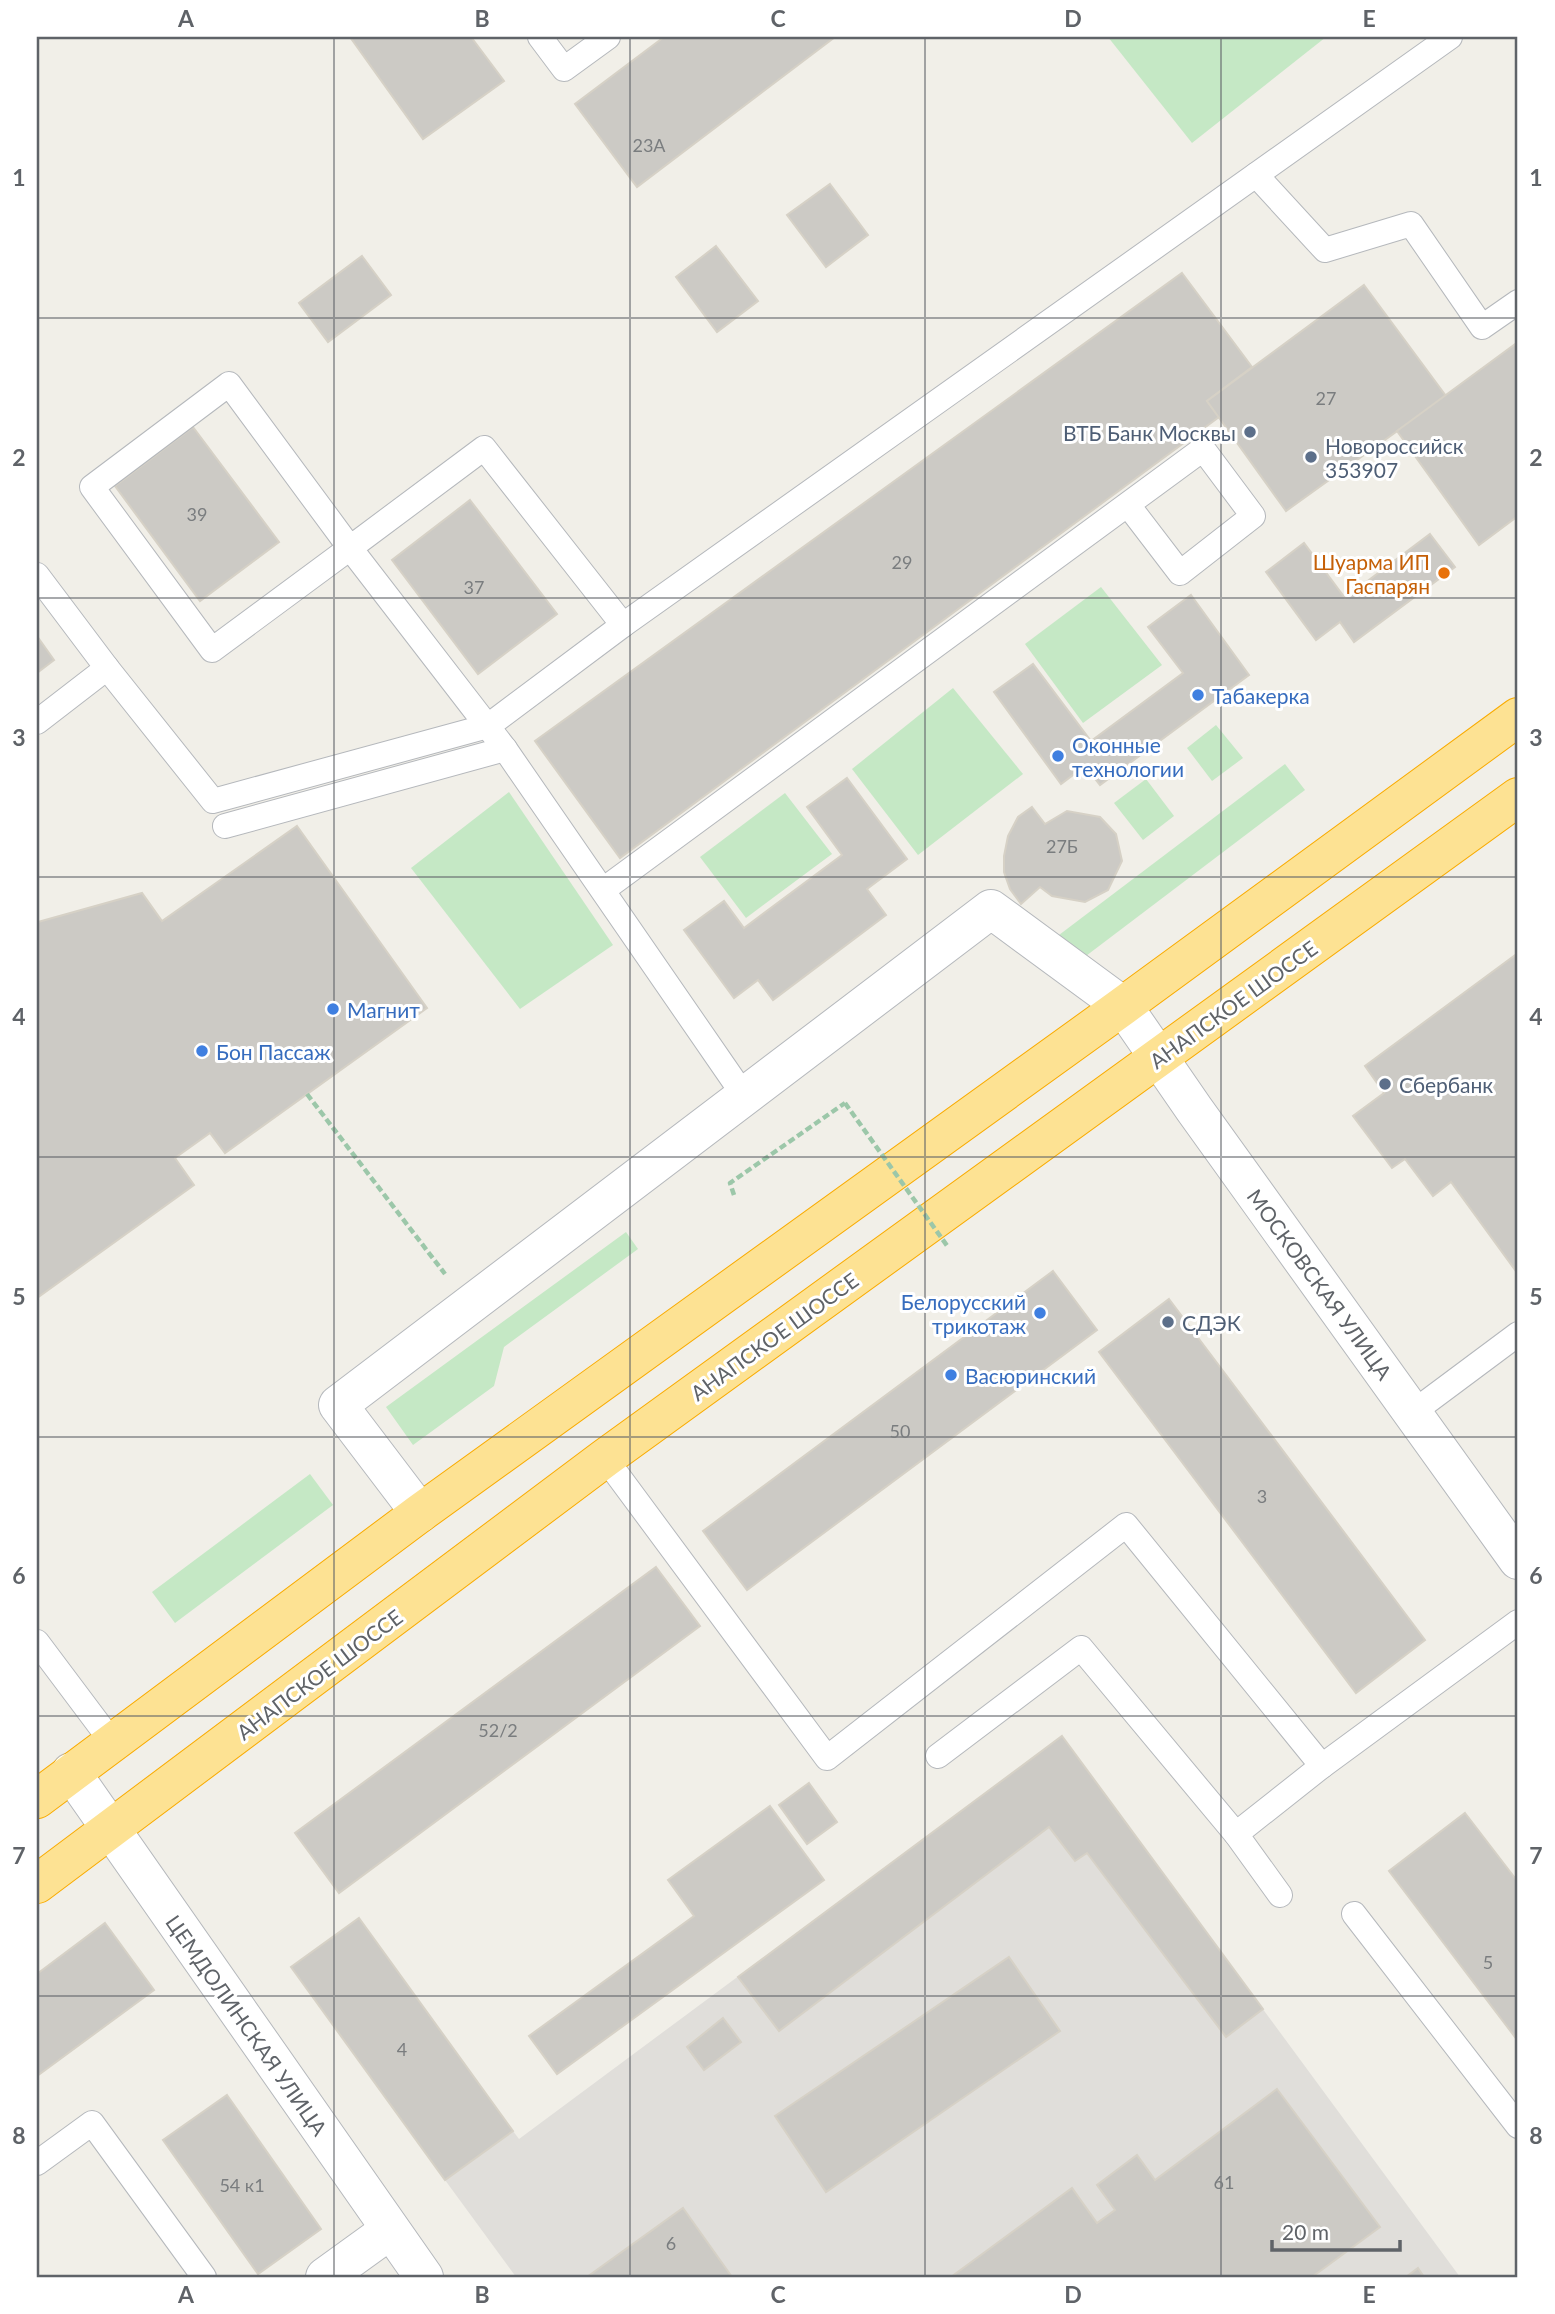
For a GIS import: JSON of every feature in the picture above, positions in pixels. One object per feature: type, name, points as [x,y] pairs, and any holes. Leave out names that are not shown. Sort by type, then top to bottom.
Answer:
[{"type":"highway","points":[[37,1799],[420,1513],[1123,1006],[1518,717]]},
{"type":"highway","name":"АНАПСКОЕ ШОССЕ","points":[[37,1884],[605,1458],[1518,797]]},
{"type":"street","name":"МОСКОВСКАЯ УЛИЦА","points":[[745,1097],[991,909],[1123,1006],[1518,1560]]},
{"type":"street","points":[[420,1513],[338,1405],[745,1097]]},
{"type":"street","name":"ЦЕМДОЛИНСКАЯ УЛИЦА","points":[[71,1772],[424,2277]]},
{"type":"street","points":[[325,2277],[390,2230]]},
{"type":"lane","points":[[540,37],[564,69],[608,37]]},
{"type":"lane","points":[[37,575],[213,801],[488,726],[623,625],[1450,37]]},
{"type":"lane","points":[[1256,175],[1325,250],[1410,224],[1482,327],[1518,302]]},
{"type":"lane","points":[[623,625],[485,448],[350,548],[212,650],[92,487],[229,384],[350,548],[505,749],[745,1097]]},
{"type":"lane","points":[[603,890],[1203,449],[1253,516],[1180,573],[1128,505]]},
{"type":"lane","points":[[37,722],[107,668]]},
{"type":"lane","points":[[225,826],[505,749]]},
{"type":"lane","points":[[1412,1413],[1518,1334]]},
{"type":"lane","points":[[605,1458],[827,1758],[1126,1525],[1322,1766]]},
{"type":"lane","points":[[1236,1835],[1322,1766],[1518,1622]]},
{"type":"lane","points":[[37,1642],[112,1742]]},
{"type":"lane","points":[[938,1756],[1081,1648],[1236,1835],[1280,1895]]},
{"type":"lane","points":[[1354,1914],[1518,2126]]},
{"type":"lane","points":[[37,2163],[92,2123],[204,2277]]},
{"type":"path","points":[[307,1094],[450,1280]]},
{"type":"path","points":[[734,1195],[730,1184],[845,1103],[948,1247]]},
{"type":"shaded area","points":[[1062,1736],[1460,2277],[516,2277],[445,2180],[513,2131],[519,2139]]},
{"type":"green space","points":[[1108,37],[1326,37],[1192,143]]},
{"type":"green space","points":[[1101,587],[1162,665],[1083,723],[1025,644]]},
{"type":"green space","points":[[953,688],[1023,774],[918,855],[852,769]]},
{"type":"green space","points":[[1216,725],[1243,758],[1212,781],[1187,748]]},
{"type":"green space","points":[[1285,764],[1305,790],[1078,962],[1059,935]]},
{"type":"green space","points":[[1146,779],[1174,816],[1143,840],[1114,803]]},
{"type":"green space","points":[[509,792],[613,945],[520,1009],[411,868]]},
{"type":"green space","points":[[785,793],[832,854],[746,918],[700,857]]},
{"type":"green space","points":[[626,1232],[638,1249],[504,1347],[494,1386],[413,1445],[386,1407]]},
{"type":"green space","points":[[310,1474],[333,1505],[175,1623],[152,1592]]},
{"type":"building","points":[[350,37],[471,37],[504,81],[423,139]]},
{"type":"building","points":[[664,37],[835,37],[637,187],[575,104]]},
{"type":"building","points":[[830,184],[868,235],[826,267],[787,215]]},
{"type":"building","points":[[716,246],[758,301],[717,332],[676,277]]},
{"type":"building","points":[[362,256],[391,295],[328,342],[299,303]]},
{"type":"building","points":[[1182,273],[1252,367],[1207,401],[1219,417],[620,858],[535,741]]},
{"type":"building","points":[[1364,285],[1446,396],[1286,511],[1207,401]]},
{"type":"building","points":[[1518,342],[1518,516],[1479,545],[1397,431]]},
{"type":"building","points":[[193,427],[279,542],[200,601],[115,486]]},
{"type":"building","points":[[470,500],[557,614],[478,674],[392,560]]},
{"type":"building","points":[[1430,534],[1455,567],[1354,642],[1340,622],[1316,640],[1266,572],[1304,543],[1345,598]]},
{"type":"building","points":[[1191,595],[1249,675],[1100,785],[1085,766],[1061,784],[994,692],[1033,664],[1091,741],[1183,673],[1148,627]]},
{"type":"building","points":[[37,636],[54,660],[37,673]]},
{"type":"building","points":[[847,778],[907,859],[867,889],[886,915],[773,1000],[758,980],[734,998],[684,930],[724,901],[744,928],[842,855],[807,807]]},
{"type":"building","points":[[1032,807],[1045,824],[1067,811],[1100,817],[1116,834],[1122,861],[1108,890],[1085,902],[1052,896],[1040,887],[1021,904],[1010,889],[1004,872],[1004,856],[1008,836],[1018,817]]},
{"type":"building","name":"Бон Пассаж","points":[[297,826],[427,1008],[225,1153],[210,1133],[175,1158],[194,1185],[37,1298],[37,920],[38,922],[142,893],[162,921]]},
{"type":"building","points":[[1518,953],[1518,1274],[1451,1182],[1433,1196],[1405,1159],[1392,1168],[1353,1116],[1384,1093],[1365,1066]]},
{"type":"building","points":[[1053,1271],[1097,1330],[747,1590],[703,1531]]},
{"type":"building","points":[[1169,1299],[1425,1640],[1356,1693],[1099,1352]]},
{"type":"building","points":[[656,1567],[700,1626],[339,1893],[295,1833]]},
{"type":"building","points":[[1062,1736],[1263,2009],[1226,2037],[1087,1853],[1075,1861],[1049,1827],[779,2031],[738,1977]]},
{"type":"building","points":[[809,1783],[837,1822],[807,1844],[779,1805]]},
{"type":"building","points":[[770,1806],[824,1880],[557,2074],[529,2036],[694,1916],[668,1880]]},
{"type":"building","points":[[1465,1813],[1518,1882],[1518,2041],[1389,1871]]},
{"type":"building","points":[[359,1918],[513,2131],[445,2180],[291,1967]]},
{"type":"building","points":[[105,1923],[154,1990],[37,2076],[37,1974]]},
{"type":"building","points":[[1009,1957],[1060,2031],[826,2192],[775,2116]]},
{"type":"building","points":[[723,2018],[741,2042],[704,2070],[687,2047]]},
{"type":"building","points":[[1277,2089],[1380,2227],[1312,2277],[951,2277],[1072,2188],[1097,2223],[1115,2210],[1097,2185],[1137,2155],[1155,2180]]},
{"type":"building","points":[[227,2095],[321,2229],[258,2274],[163,2140]]},
{"type":"building","points":[[683,2208],[732,2277],[587,2277]]},
{"type":"building","points":[[1418,2268],[1424,2277],[1406,2277]]},
{"type":"place","name":"ВТБ Банк Москвы","points":[[1250,432]]},
{"type":"place","name":"Новороссийск 353907","points":[[1311,457]]},
{"type":"place","name":"Шуарма ИП Гаспарян","points":[[1444,573]]},
{"type":"place","name":"Табакерка","points":[[1198,695]]},
{"type":"place","name":"Оконные технологии","points":[[1058,756]]},
{"type":"place","name":"Магнит","points":[[333,1009]]},
{"type":"place","name":"Бон Пассаж","points":[[202,1051]]},
{"type":"place","name":"Сбербанк","points":[[1385,1084]]},
{"type":"place","name":"Белорусский трикотаж","points":[[1040,1313]]},
{"type":"place","name":"СДЭК","points":[[1168,1322]]},
{"type":"place","name":"Васюринский","points":[[951,1375]]}]
